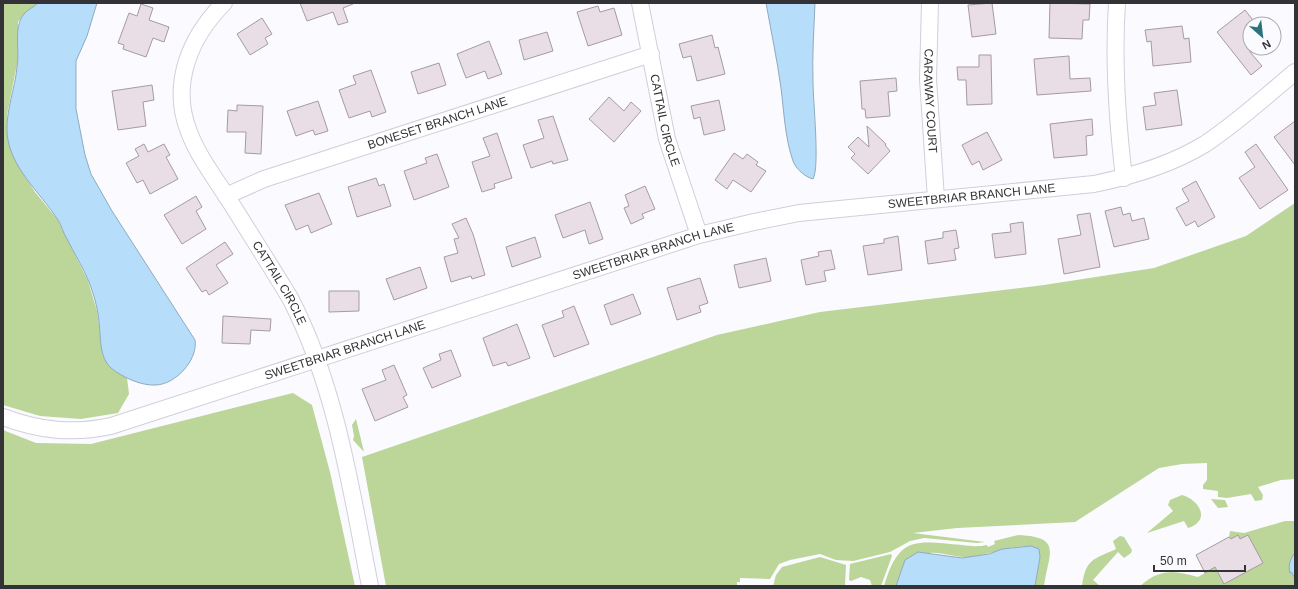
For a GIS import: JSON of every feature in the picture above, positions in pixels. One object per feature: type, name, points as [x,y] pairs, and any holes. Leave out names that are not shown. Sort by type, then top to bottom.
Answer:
[{"type":"street","name":"CATTAIL CIRCLE","points":[[224,3],[204,26],[193,45],[183,72],[181,87],[182,102],[188,132],[290,298],[302,321],[316,360],[340,439],[370,586]]},
{"type":"street","name":"CATTAIL CIRCLE","points":[[640,3],[667,139],[699,235]]},
{"type":"street","name":"CARAWAY COURT","points":[[930,3],[928,80],[936,199]]},
{"type":"street","points":[[1117,3],[1115,76],[1118,127],[1124,178]]},
{"type":"street","name":"BONESET BRANCH LANE","points":[[226,196],[264,179],[651,54]]},
{"type":"street","name":"SWEETBRIAR BRANCH LANE","points":[[3,417],[27,426],[50,430],[89,430],[111,426],[699,235],[754,222],[799,213],[1094,184],[1124,178],[1154,168],[1204,144],[1229,126],[1295,72]]},
{"type":"green space","points":[[3,3],[38,3],[25,13],[18,22],[18,59],[7,115],[7,134],[18,165],[35,192],[58,220],[88,281],[97,311],[103,354],[106,362],[127,378],[129,394],[118,413],[81,419],[40,416],[3,405]]},
{"type":"green space","points":[[1295,203],[1295,479],[1281,480],[1258,487],[1263,495],[1262,500],[1255,501],[1251,494],[1227,498],[1218,497],[1218,491],[1203,489],[1203,485],[1207,480],[1207,463],[1182,464],[1159,468],[1075,522],[957,528],[913,533],[985,542],[977,543],[924,538],[910,541],[890,552],[853,561],[836,560],[820,554],[790,560],[779,564],[770,579],[740,578],[740,582],[737,582],[737,586],[386,586],[362,457],[717,335],[820,312],[1044,285],[1154,268],[1246,236]]},
{"type":"green space","points":[[293,393],[312,405],[330,472],[355,586],[3,586],[3,430],[36,443],[91,444]]},
{"type":"green space","points":[[356,419],[364,452],[353,440],[354,436],[352,425]]},
{"type":"green space","points":[[1182,495],[1194,501],[1198,506],[1201,516],[1199,521],[1195,525],[1188,528],[1184,521],[1147,533],[1173,511],[1168,505],[1170,500]]},
{"type":"green space","points":[[1211,499],[1225,500],[1228,507],[1218,508]]},
{"type":"green space","points":[[1285,521],[1295,521],[1295,586],[1140,586],[1154,576],[1168,572],[1198,577],[1215,567],[1233,544],[1229,537],[1230,531],[1244,533]]},
{"type":"green space","points":[[1018,535],[1032,536],[1042,539],[1050,549],[1044,586],[1035,586],[1040,557],[1039,549],[1031,547],[1013,547],[969,557],[959,557],[938,553],[923,554],[905,560],[896,586],[884,586],[896,558],[903,550],[911,545],[933,543],[974,546],[987,545],[988,547],[995,544],[994,541]]},
{"type":"green space","points":[[1120,536],[1124,537],[1132,550],[1131,553],[1124,558],[1118,552],[1093,580],[1100,586],[1082,586],[1088,565],[1096,558],[1116,549],[1113,541]]},
{"type":"green space","points":[[891,554],[892,556],[881,586],[872,586],[870,580],[861,577],[851,581],[849,580],[850,564]]},
{"type":"green space","points":[[820,557],[846,565],[845,585],[773,586],[776,575],[782,567]]},
{"type":"water","points":[[38,3],[97,3],[87,36],[76,61],[76,109],[85,155],[91,174],[112,211],[195,340],[195,348],[189,363],[178,376],[164,384],[150,385],[132,380],[121,375],[107,364],[102,353],[97,307],[87,276],[59,222],[26,179],[13,157],[9,145],[7,124],[18,60],[19,25],[24,14]]},
{"type":"water","points":[[766,3],[815,3],[813,91],[816,161],[813,179],[804,175],[799,170],[794,164],[790,152],[786,134],[778,66]]},
{"type":"water","points":[[1031,546],[1039,549],[1040,557],[1035,586],[896,586],[905,560],[918,552],[962,558],[989,554],[1002,549]]},
{"type":"water","points":[[1294,554],[1295,578],[1291,572],[1290,573],[1289,568],[1290,561]]},
{"type":"building","points":[[300,3],[353,4],[343,8],[348,22],[338,25],[333,12],[307,21]]},
{"type":"building","points":[[992,3],[996,34],[972,37],[968,5]]},
{"type":"building","points":[[1050,3],[1090,4],[1089,20],[1083,20],[1082,39],[1049,38]]},
{"type":"building","points":[[141,4],[153,8],[149,20],[169,27],[164,42],[153,38],[146,57],[123,49],[124,45],[118,43],[129,13],[137,16]]},
{"type":"building","points":[[598,6],[600,12],[614,8],[622,35],[588,46],[577,12]]},
{"type":"building","points":[[1245,10],[1250,16],[1242,16],[1242,56],[1253,56],[1262,66],[1251,75],[1217,32]]},
{"type":"building","points":[[262,18],[272,34],[265,38],[268,44],[250,55],[237,34]]},
{"type":"building","points":[[1182,26],[1184,39],[1189,38],[1191,62],[1153,66],[1151,41],[1147,42],[1145,30]]},
{"type":"building","points":[[547,32],[553,51],[524,60],[519,40]]},
{"type":"building","points":[[712,35],[715,48],[718,47],[725,74],[697,81],[691,56],[683,58],[679,44]]},
{"type":"building","points":[[489,41],[502,74],[488,79],[485,71],[466,78],[457,54]]},
{"type":"building","points":[[979,55],[991,55],[992,104],[967,105],[966,80],[958,80],[957,67],[979,67]]},
{"type":"building","points":[[1069,56],[1070,79],[1090,78],[1091,91],[1037,95],[1034,59]]},
{"type":"building","points":[[439,63],[446,85],[418,94],[411,72]]},
{"type":"building","points":[[371,70],[386,112],[372,117],[370,111],[349,118],[339,90],[356,84],[353,76]]},
{"type":"building","points":[[896,78],[897,91],[888,92],[890,116],[866,118],[865,109],[862,109],[860,81]]},
{"type":"building","points":[[152,85],[154,100],[143,102],[146,126],[118,130],[112,91]]},
{"type":"building","points":[[1177,90],[1182,125],[1146,130],[1143,107],[1156,105],[1154,93]]},
{"type":"building","points":[[609,97],[624,111],[631,102],[641,111],[614,142],[589,119]]},
{"type":"building","points":[[719,100],[725,130],[704,135],[700,117],[694,119],[691,106]]},
{"type":"building","points":[[318,101],[328,131],[315,135],[313,130],[296,136],[287,111]]},
{"type":"building","points":[[237,105],[263,106],[261,154],[245,153],[246,132],[227,132],[228,110],[237,111]]},
{"type":"building","points":[[553,116],[568,160],[553,164],[552,161],[531,168],[523,145],[544,138],[538,120]]},
{"type":"building","points":[[1092,119],[1093,135],[1086,136],[1087,155],[1054,158],[1050,124]]},
{"type":"building","points":[[1295,121],[1295,165],[1274,137]]},
{"type":"building","points":[[867,126],[886,144],[885,145],[890,151],[868,174],[851,158],[855,154],[848,147],[858,137],[869,147]]},
{"type":"building","points":[[987,132],[1002,160],[983,170],[979,161],[972,165],[962,145]]},
{"type":"building","points":[[497,133],[512,178],[494,184],[495,188],[482,192],[472,162],[490,156],[483,138]]},
{"type":"building","points":[[144,144],[148,152],[164,144],[170,155],[166,157],[178,179],[150,194],[143,180],[137,183],[126,163],[139,156],[135,149]]},
{"type":"building","points":[[1256,144],[1288,190],[1260,209],[1239,178],[1255,167],[1245,152]]},
{"type":"building","points":[[734,153],[743,159],[747,154],[758,162],[756,165],[766,171],[751,192],[733,180],[727,189],[715,180]]},
{"type":"building","points":[[437,154],[449,187],[414,200],[404,171],[427,163],[425,158]]},
{"type":"building","points":[[376,178],[379,186],[384,184],[391,206],[357,217],[348,187]]},
{"type":"building","points":[[1196,181],[1215,217],[1198,227],[1195,221],[1186,226],[1176,208],[1189,201],[1182,189]]},
{"type":"building","points":[[645,186],[655,209],[642,214],[644,218],[631,224],[624,208],[629,206],[625,195]]},
{"type":"building","points":[[319,193],[332,224],[311,233],[308,225],[296,230],[285,205]]},
{"type":"building","points":[[196,196],[202,207],[196,211],[206,229],[182,244],[164,215]]},
{"type":"building","points":[[590,202],[603,239],[589,244],[585,230],[563,238],[555,215]]},
{"type":"building","points":[[1121,207],[1123,215],[1130,213],[1132,221],[1144,218],[1149,239],[1114,247],[1105,211]]},
{"type":"building","points":[[1090,213],[1100,267],[1064,274],[1058,239],[1081,235],[1077,215]]},
{"type":"building","points":[[466,218],[473,234],[485,275],[472,279],[471,276],[451,282],[444,257],[458,253],[454,239],[459,238],[452,224]]},
{"type":"building","points":[[1023,222],[1026,254],[995,258],[992,234],[1011,232],[1010,224]]},
{"type":"building","points":[[956,230],[959,248],[954,249],[956,260],[928,264],[925,241],[943,238],[943,232]]},
{"type":"building","points":[[898,236],[902,270],[868,275],[863,246],[884,243],[884,239]]},
{"type":"building","points":[[535,237],[541,257],[512,267],[506,247]]},
{"type":"building","points":[[225,242],[233,254],[216,265],[228,283],[209,295],[206,290],[202,292],[186,268]]},
{"type":"building","points":[[831,250],[835,269],[824,271],[826,281],[806,285],[801,260],[819,256],[818,252]]},
{"type":"building","points":[[766,258],[771,281],[739,288],[734,265]]},
{"type":"building","points":[[420,267],[427,288],[394,300],[386,279]]},
{"type":"building","points":[[700,278],[708,303],[699,306],[701,312],[677,320],[667,288]]},
{"type":"building","points":[[329,291],[359,291],[359,311],[329,312]]},
{"type":"building","points":[[633,294],[641,314],[611,325],[604,305]]},
{"type":"building","points":[[574,306],[589,344],[554,357],[542,325],[564,317],[562,311]]},
{"type":"building","points":[[223,316],[271,319],[270,331],[251,330],[250,344],[222,343]]},
{"type":"building","points":[[517,324],[530,358],[508,366],[506,362],[493,366],[483,338]]},
{"type":"building","points":[[451,350],[461,376],[432,388],[423,368],[441,360],[439,354]]},
{"type":"building","points":[[394,365],[407,395],[403,397],[408,407],[375,421],[362,389],[386,380],[382,370]]},
{"type":"building","points":[[1238,535],[1240,539],[1248,535],[1263,563],[1224,584],[1215,567],[1205,573],[1196,555],[1229,537],[1231,539]]}]
